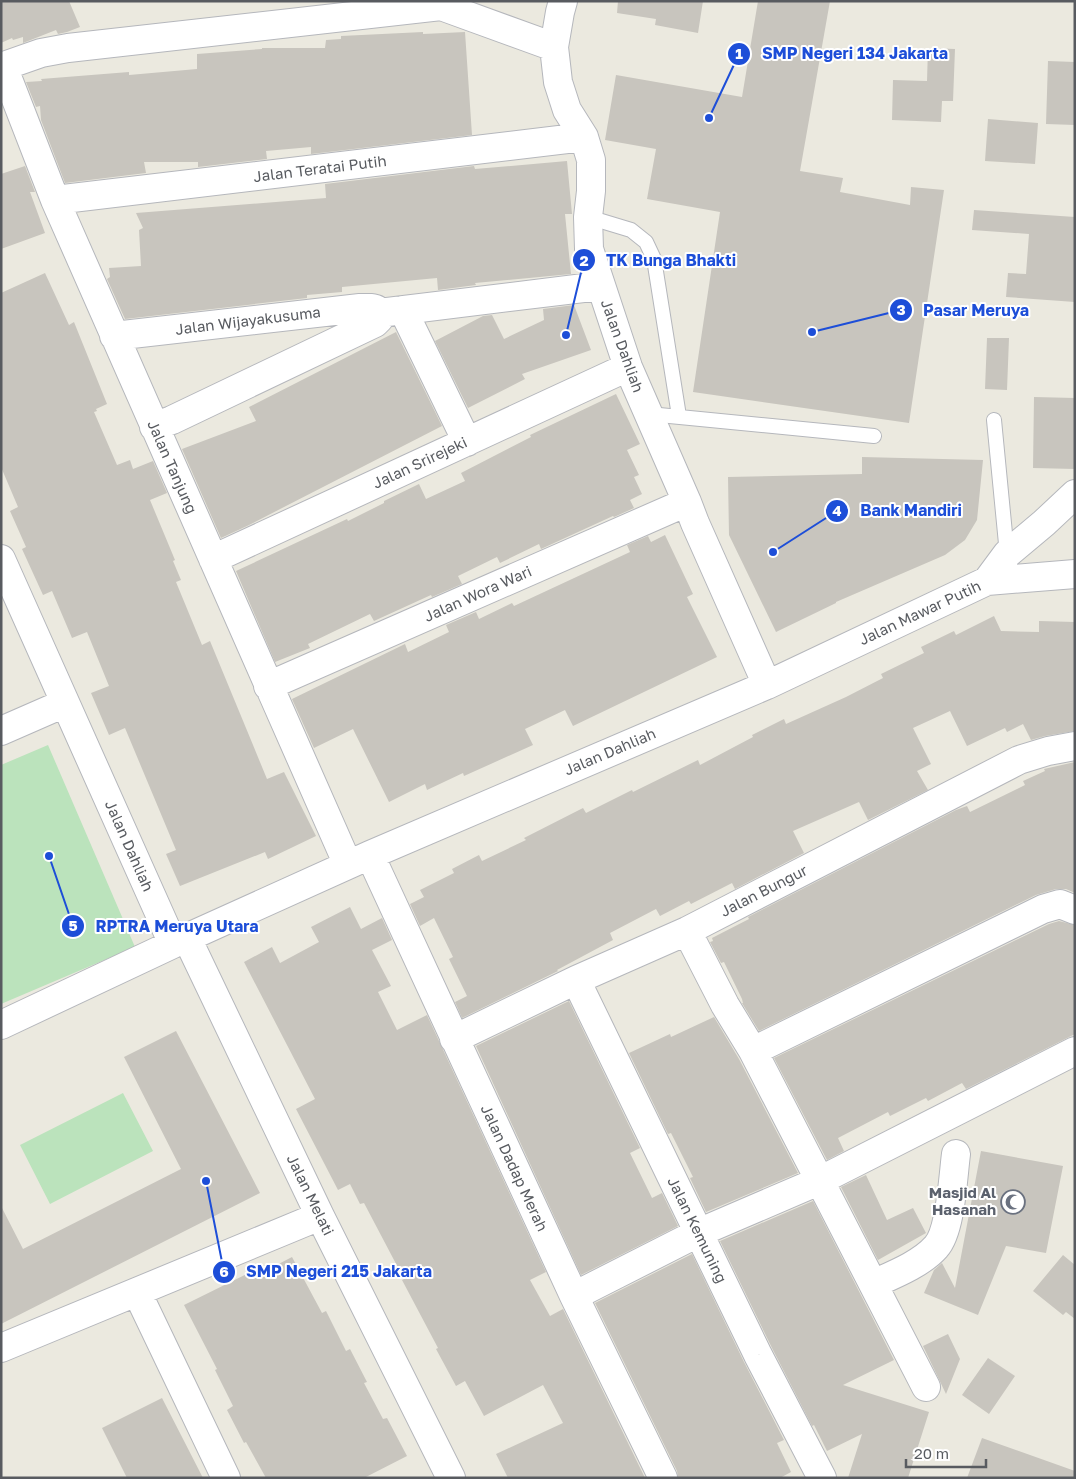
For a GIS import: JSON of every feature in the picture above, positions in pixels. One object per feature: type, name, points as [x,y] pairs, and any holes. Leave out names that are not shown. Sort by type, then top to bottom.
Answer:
[{"type":"street","name":"Jalan Dahliah","points":[[1,559],[65,703],[180,941],[359,860],[767,685],[628,367],[589,249],[588,217],[591,191],[591,160],[584,137],[567,110],[558,82],[554,48],[560,12],[564,1]]},
{"type":"street","points":[[2,66],[40,53],[68,48],[435,4],[554,48]]},
{"type":"street","name":"Jalan Tanjung","points":[[2,66],[55,200],[268,686],[359,860]]},
{"type":"street","name":"Jalan Teratai Putih","points":[[55,200],[584,137]]},
{"type":"street","name":"Jalan Wijayakusuma","points":[[114,336],[360,308],[372,308],[391,312],[600,286]]},
{"type":"street","points":[[154,427],[375,323],[391,312],[467,442]]},
{"type":"street","name":"Jalan Srirejeki","points":[[213,559],[628,367]]},
{"type":"street","name":"Jalan Mawar Putih","points":[[767,685],[987,581],[1007,554],[1075,494]]},
{"type":"street","name":"Jalan Wora Wari","points":[[268,686],[687,502]]},
{"type":"street","points":[[987,581],[1075,574]]},
{"type":"street","points":[[1,731],[65,703]]},
{"type":"street","name":"Jalan Bungur","points":[[454,1039],[576,980],[687,931],[1019,760],[1048,751],[1075,746]]},
{"type":"street","name":"Jalan Dadap Merah","points":[[359,860],[454,1039],[574,1296],[663,1478]]},
{"type":"street","points":[[753,1051],[1043,908],[1060,904],[1075,910]]},
{"type":"street","points":[[687,931],[725,1005],[753,1051],[926,1387]]},
{"type":"street","points":[[1,1025],[180,941]]},
{"type":"street","name":"Jalan Melati","points":[[180,941],[452,1478]]},
{"type":"street","name":"Jalan Kemuning","points":[[576,980],[758,1355],[822,1478]]},
{"type":"street","points":[[574,1296],[698,1233],[819,1180],[1075,1051]]},
{"type":"street","points":[[873,1284],[919,1261],[937,1246],[947,1222],[956,1154]]},
{"type":"street","points":[[1,1348],[320,1216]]},
{"type":"street","points":[[137,1292],[226,1478]]},
{"type":"lane","points":[[588,217],[631,230],[646,242],[654,259],[679,416]]},
{"type":"lane","points":[[649,414],[874,436]]},
{"type":"lane","points":[[994,420],[1007,554]]},
{"type":"green space","points":[[48,745],[135,947],[1,1004],[1,765]]},
{"type":"green space","points":[[123,1093],[153,1151],[50,1204],[20,1145]]},
{"type":"building","points":[[1,1],[69,1],[80,27],[58,34],[56,30],[23,43],[23,37],[13,40],[12,38],[1,43]]},
{"type":"building","points":[[618,1],[703,1],[698,33],[655,25],[656,19],[617,13]]},
{"type":"building","points":[[758,1],[830,1],[800,171],[843,178],[840,192],[910,205],[911,187],[944,190],[909,423],[693,392],[720,212],[647,199],[656,149],[605,140],[616,75],[742,97]]},
{"type":"building","points":[[423,32],[423,34],[465,32],[472,135],[311,154],[311,147],[266,151],[267,159],[198,167],[198,162],[144,162],[146,173],[65,183],[41,120],[40,106],[36,107],[26,82],[42,81],[41,79],[129,72],[129,75],[197,69],[197,54],[262,48],[325,48],[326,40],[341,39],[341,36]]},
{"type":"building","points":[[928,48],[955,49],[953,101],[942,101],[941,122],[892,120],[893,80],[927,81]]},
{"type":"building","points":[[1048,61],[1075,62],[1075,125],[1046,124]]},
{"type":"building","points":[[988,119],[1038,123],[1035,164],[985,161]]},
{"type":"building","points":[[567,161],[572,214],[565,214],[571,274],[475,283],[476,285],[438,290],[437,278],[342,287],[342,292],[307,295],[307,298],[125,319],[107,279],[110,277],[109,268],[141,266],[139,230],[143,228],[136,213],[326,198],[325,184],[474,166],[475,169]]},
{"type":"building","points":[[25,166],[35,192],[30,192],[45,233],[1,249],[1,174]]},
{"type":"building","points":[[974,210],[1075,217],[1075,302],[1006,297],[1008,273],[1026,274],[1029,234],[972,230]]},
{"type":"building","points":[[45,273],[69,325],[74,322],[107,404],[96,409],[97,411],[94,412],[117,465],[130,460],[133,469],[153,461],[167,493],[150,500],[175,560],[173,561],[181,580],[176,582],[202,645],[210,641],[267,779],[284,772],[316,836],[268,859],[265,852],[180,886],[166,854],[176,850],[125,728],[109,735],[91,693],[109,686],[87,632],[72,638],[52,591],[43,595],[22,549],[26,547],[10,511],[18,507],[1,467],[1,293]]},
{"type":"building","points":[[574,305],[591,350],[522,374],[525,379],[468,408],[435,341],[483,316],[492,315],[504,339],[544,320],[543,309]]},
{"type":"building","points":[[396,332],[442,426],[221,538],[182,449],[256,421],[249,407]]},
{"type":"building","points":[[987,338],[1009,338],[1007,390],[985,389]]},
{"type":"building","points":[[616,394],[640,444],[627,450],[639,475],[634,477],[642,494],[630,500],[634,508],[541,549],[539,544],[500,563],[497,557],[458,576],[462,584],[432,597],[431,595],[374,621],[370,614],[308,644],[310,648],[275,662],[236,571],[347,519],[348,521],[419,484],[426,499],[465,481],[461,473],[531,437],[530,435]]},
{"type":"building","points":[[1034,397],[1075,398],[1075,469],[1033,468]]},
{"type":"building","points":[[862,457],[983,460],[977,520],[965,540],[945,555],[836,602],[776,632],[729,535],[728,477],[862,474]]},
{"type":"building","points":[[665,535],[693,594],[687,597],[717,657],[573,726],[565,710],[525,729],[533,745],[464,776],[463,773],[427,790],[425,784],[389,802],[353,729],[314,748],[292,699],[405,644],[408,652],[449,632],[446,625],[476,612],[479,619],[512,603],[514,606],[630,552],[627,545],[648,536],[651,542]]},
{"type":"building","points":[[994,616],[1001,631],[1039,632],[1039,621],[1075,622],[1075,731],[1031,740],[1023,724],[1007,732],[1005,728],[967,746],[950,711],[913,728],[931,764],[917,771],[928,790],[868,820],[859,802],[793,831],[804,853],[735,889],[732,883],[691,904],[689,901],[660,916],[656,909],[610,933],[613,940],[558,971],[462,1018],[455,1002],[467,996],[449,959],[453,957],[434,918],[420,926],[410,904],[424,897],[420,890],[454,873],[452,869],[479,855],[482,861],[526,840],[524,838],[583,808],[586,813],[698,760],[700,765],[784,719],[786,724],[846,697],[883,678],[881,674],[924,653],[921,647],[954,631],[956,635]]},
{"type":"building","points":[[1075,762],[1075,893],[1066,889],[1056,889],[1036,895],[759,1031],[742,1003],[742,999],[724,962],[721,963],[710,942],[713,941],[712,938],[749,919],[748,917],[956,810],[967,806],[970,812],[1025,785],[1023,781],[1045,771],[1044,769]]},
{"type":"building","points":[[350,907],[361,929],[382,918],[392,940],[372,950],[391,986],[378,992],[397,1030],[427,1015],[546,1272],[530,1280],[550,1316],[563,1309],[645,1478],[508,1478],[496,1454],[563,1423],[543,1385],[484,1416],[465,1381],[456,1386],[402,1280],[404,1279],[364,1203],[360,1204],[350,1184],[338,1190],[296,1109],[315,1099],[244,962],[272,947],[280,963],[319,942],[311,927]]},
{"type":"building","points":[[1059,921],[1075,925],[1075,1034],[966,1089],[962,1083],[928,1101],[926,1098],[890,1116],[888,1112],[838,1138],[844,1151],[827,1160],[774,1058],[1049,924]]},
{"type":"building","points":[[569,1001],[640,1148],[630,1153],[652,1198],[662,1193],[678,1226],[581,1275],[476,1046]]},
{"type":"building","points":[[714,1017],[739,1059],[798,1173],[706,1212],[690,1178],[693,1177],[671,1133],[668,1134],[629,1053],[670,1034],[671,1037]]},
{"type":"building","points":[[176,1031],[260,1193],[1,1324],[1,1206],[23,1249],[181,1169],[124,1057]]},
{"type":"building","name":"Masjid Al Hasanah","points":[[981,1151],[1063,1166],[1046,1253],[1006,1246],[978,1315],[924,1293],[934,1270],[942,1263],[955,1288]]},
{"type":"building","points":[[866,1175],[887,1220],[913,1208],[926,1233],[878,1260],[841,1187]]},
{"type":"building","points":[[813,1201],[894,1360],[843,1385],[929,1412],[908,1478],[848,1478],[862,1434],[827,1451],[772,1348],[720,1241]]},
{"type":"building","points":[[692,1254],[784,1440],[777,1443],[791,1472],[780,1478],[678,1478],[677,1471],[595,1303]]},
{"type":"building","points":[[1063,1255],[1075,1265],[1075,1319],[1066,1312],[1063,1315],[1033,1291]]},
{"type":"building","points":[[292,1257],[322,1313],[326,1311],[346,1351],[350,1349],[367,1382],[364,1383],[383,1419],[387,1418],[407,1456],[364,1478],[266,1478],[246,1442],[244,1443],[227,1410],[233,1406],[215,1370],[217,1369],[184,1305],[267,1264],[269,1269]]},
{"type":"building","points":[[948,1334],[960,1359],[946,1394],[923,1346]]},
{"type":"building","points":[[988,1358],[1015,1376],[989,1414],[962,1395]]},
{"type":"building","points":[[162,1398],[203,1478],[127,1478],[102,1428]]},
{"type":"building","points":[[982,1438],[1075,1471],[1075,1478],[967,1478]]},
{"type":"place","name":"SMP Negeri 134 Jakarta","points":[[709,118]]},
{"type":"place","name":"Pasar Meruya","points":[[812,332]]},
{"type":"place","name":"TK Bunga Bhakti","points":[[566,335]]},
{"type":"place","name":"Bank Mandiri","points":[[773,552]]},
{"type":"place","name":"RPTRA Meruya Utara","points":[[49,856]]},
{"type":"place","name":"SMP Negeri 215 Jakarta","points":[[206,1181]]},
{"type":"place","name":"Masjid Al Hasanah","points":[[1013,1202]]}]
